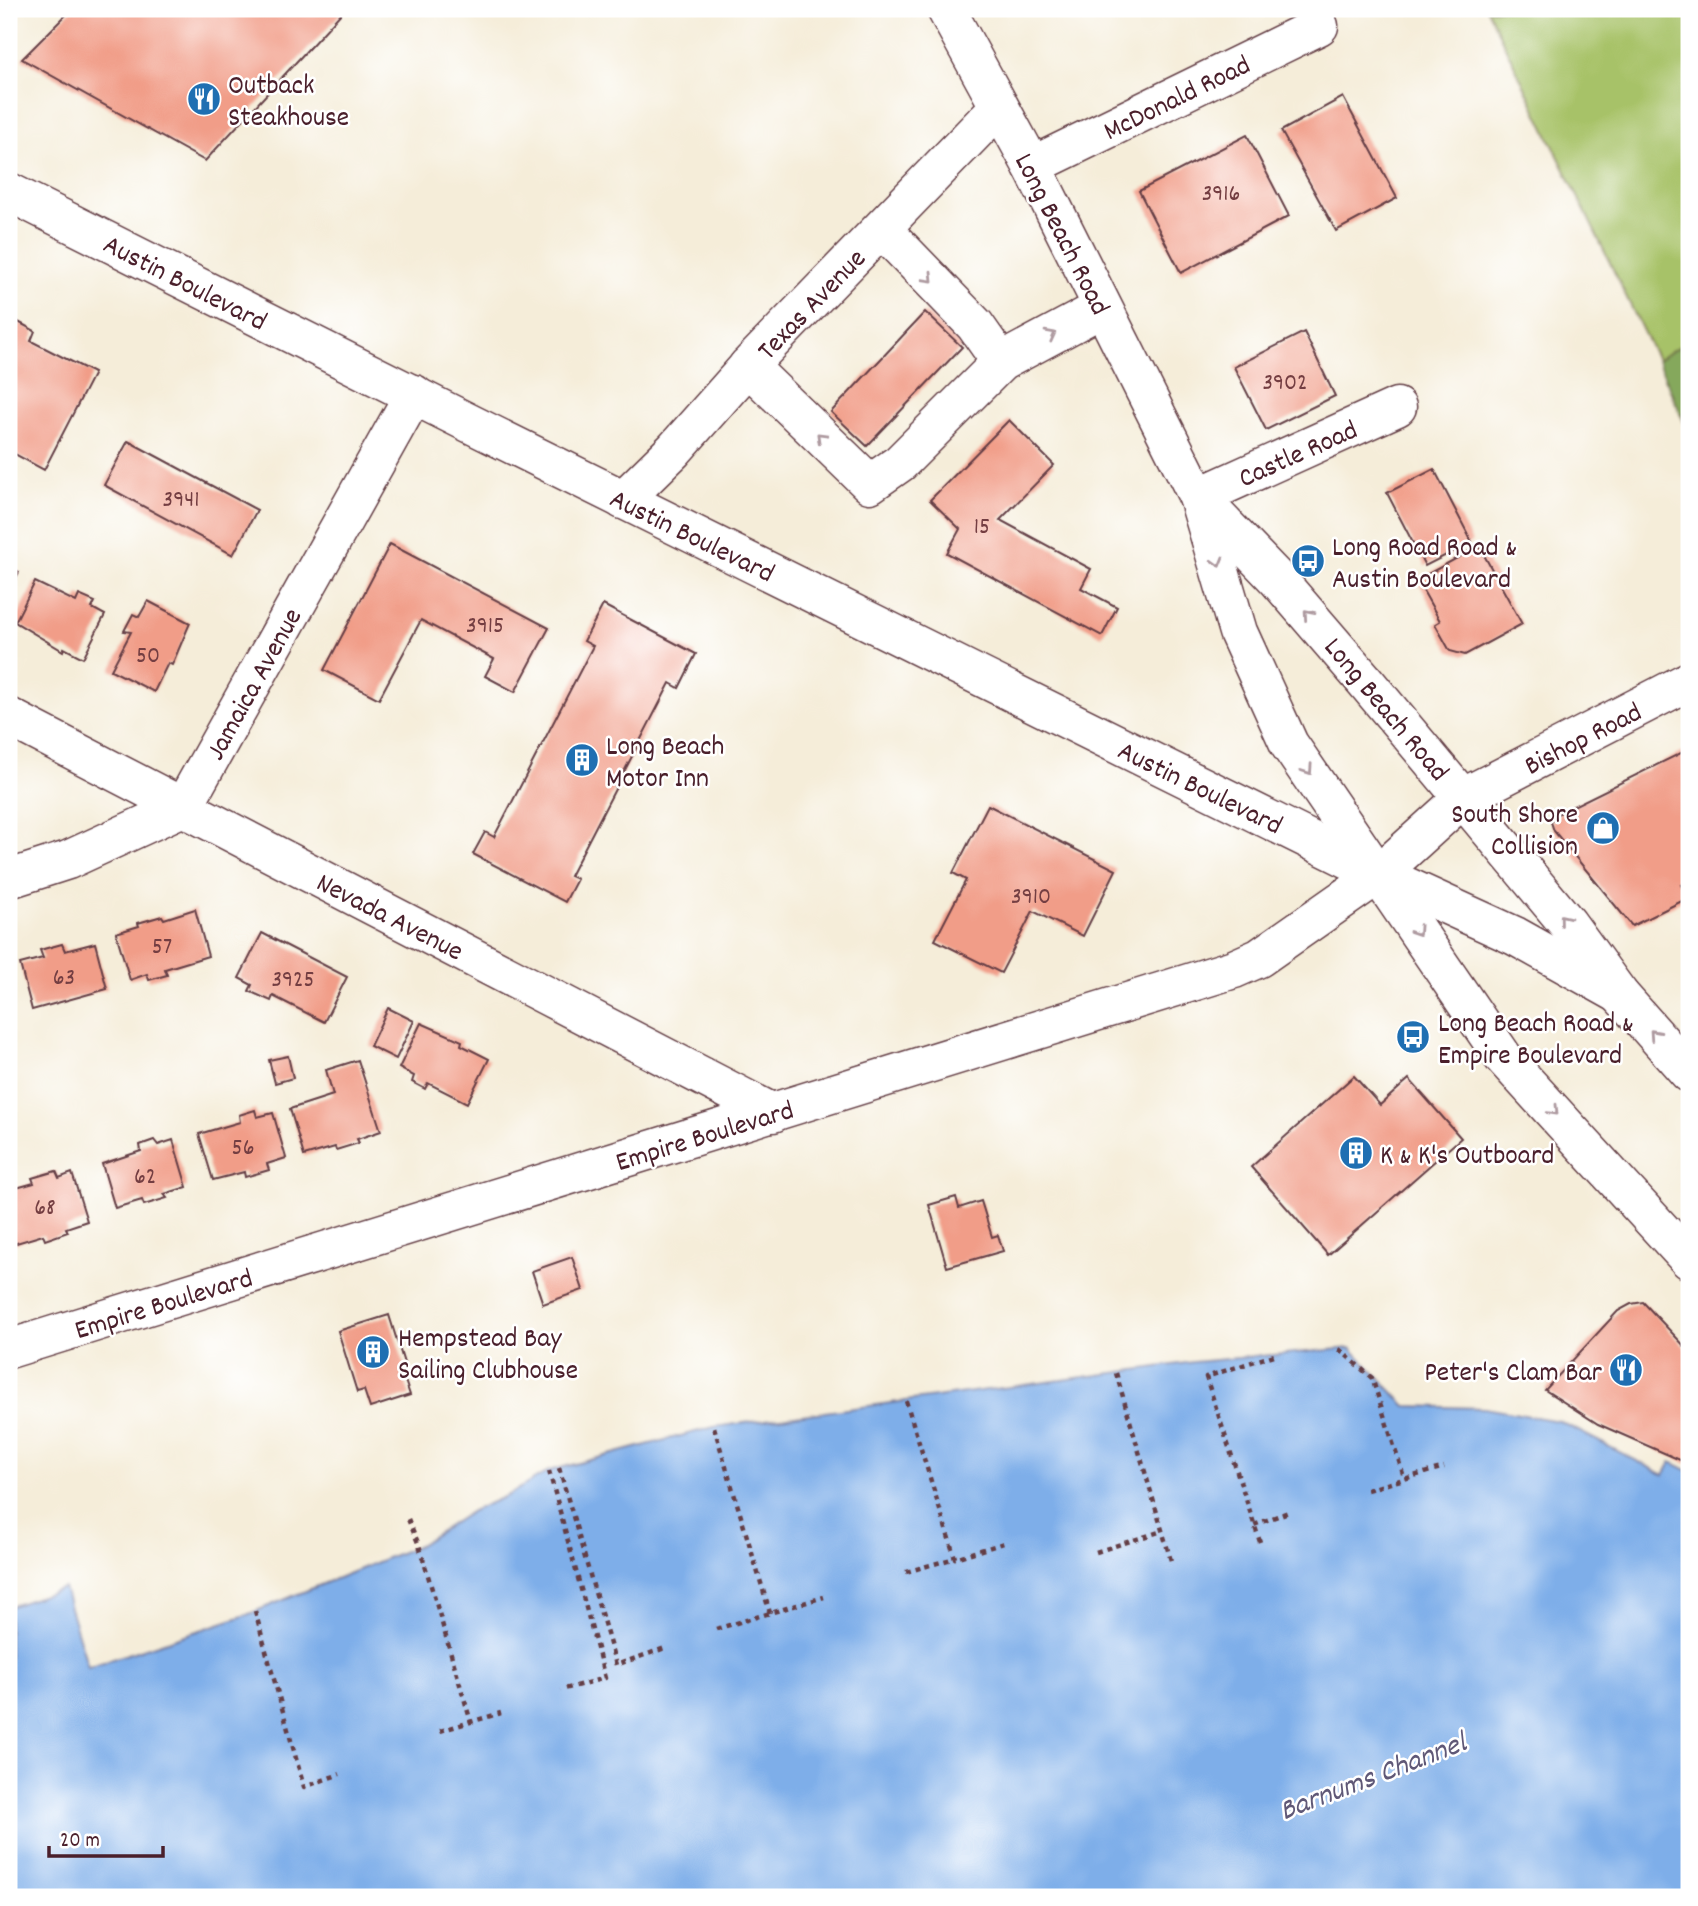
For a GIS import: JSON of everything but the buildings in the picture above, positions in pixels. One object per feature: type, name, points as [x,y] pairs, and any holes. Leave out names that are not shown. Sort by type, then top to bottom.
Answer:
[{"type":"street","name":"Long Beach Road","points":[[946,9],[1032,166],[1198,497],[1238,632],[1289,744],[1503,1057],[1689,1260]]},
{"type":"street","name":"McDonald Road","points":[[1032,166],[1319,26]]},
{"type":"street","name":"Texas Avenue","points":[[623,499],[674,450],[748,366],[998,108]]},
{"type":"street","name":"Austin Boulevard","points":[[9,192],[1379,874]]},
{"type":"street","points":[[882,229],[975,325],[1001,362]]},
{"type":"street","points":[[748,366],[870,484],[900,463],[1001,362],[1102,308]]},
{"type":"street","name":"Jamaica Avenue","points":[[183,807],[414,394]]},
{"type":"street","name":"Castle Road","points":[[1198,497],[1397,407]]},
{"type":"street","name":"Long Beach Road","points":[[1198,497],[1278,580],[1464,797],[1568,924],[1619,994],[1689,1073]]},
{"type":"street","name":"Bishop Road","points":[[1379,874],[1464,797],[1689,681]]},
{"type":"street","name":"Nevada Avenue","points":[[9,717],[773,1113]]},
{"type":"street","points":[[9,879],[68,860],[183,807]]},
{"type":"street","name":"Long Beach Road","points":[[1379,874],[1515,936],[1619,994]]},
{"type":"street","name":"Empire Boulevard","points":[[9,1349],[1234,969],[1259,958],[1379,874]]},
{"type":"path","points":[[1339,1349],[1372,1378],[1404,1477]]},
{"type":"path","points":[[1260,1542],[1206,1377],[1275,1355]]},
{"type":"path","points":[[1116,1373],[1172,1564]]},
{"type":"path","points":[[906,1401],[955,1558]]},
{"type":"path","points":[[714,1427],[770,1613]]},
{"type":"path","points":[[1367,1490],[1444,1467]]},
{"type":"path","points":[[559,1468],[616,1665],[665,1648]]},
{"type":"path","points":[[549,1471],[605,1678],[561,1690]]},
{"type":"path","points":[[1254,1525],[1291,1511]]},
{"type":"path","points":[[408,1519],[419,1545],[471,1722]]},
{"type":"path","points":[[1096,1552],[1163,1531]]},
{"type":"path","points":[[906,1572],[1007,1542]]},
{"type":"path","points":[[716,1629],[824,1597]]},
{"type":"path","points":[[256,1611],[304,1787],[340,1774]]},
{"type":"path","points":[[440,1731],[501,1713]]},
{"type":"green space","points":[[1487,9],[1689,9],[1689,341],[1657,360]]},
{"type":"green space","points":[[1689,341],[1689,433],[1657,360]]},
{"type":"water","name":"Barnums Channel","points":[[1351,1348],[1406,1406],[1484,1408],[1559,1421],[1664,1475],[1671,1462],[1689,1471],[1689,1897],[9,1897],[9,1607],[64,1588],[88,1667],[249,1614],[419,1545],[472,1511],[508,1495],[549,1471],[714,1427],[1194,1362]]},
{"type":"place","name":"Outback Steakhouse","points":[[204,99]]},
{"type":"place","name":"Long Road Road & Austin Boulevard","points":[[1308,561]]},
{"type":"place","name":"Long Beach Motor Inn","points":[[582,760]]},
{"type":"place","name":"South Shore Collision","points":[[1603,828]]},
{"type":"place","name":"Long Beach Road & Empire Boulevard","points":[[1413,1037]]},
{"type":"place","name":"K & K's Outboard","points":[[1356,1153]]},
{"type":"place","name":"Hempstead Bay Sailing Clubhouse","points":[[373,1352]]},
{"type":"place","name":"Peter's Clam Bar","points":[[1626,1370]]}]
